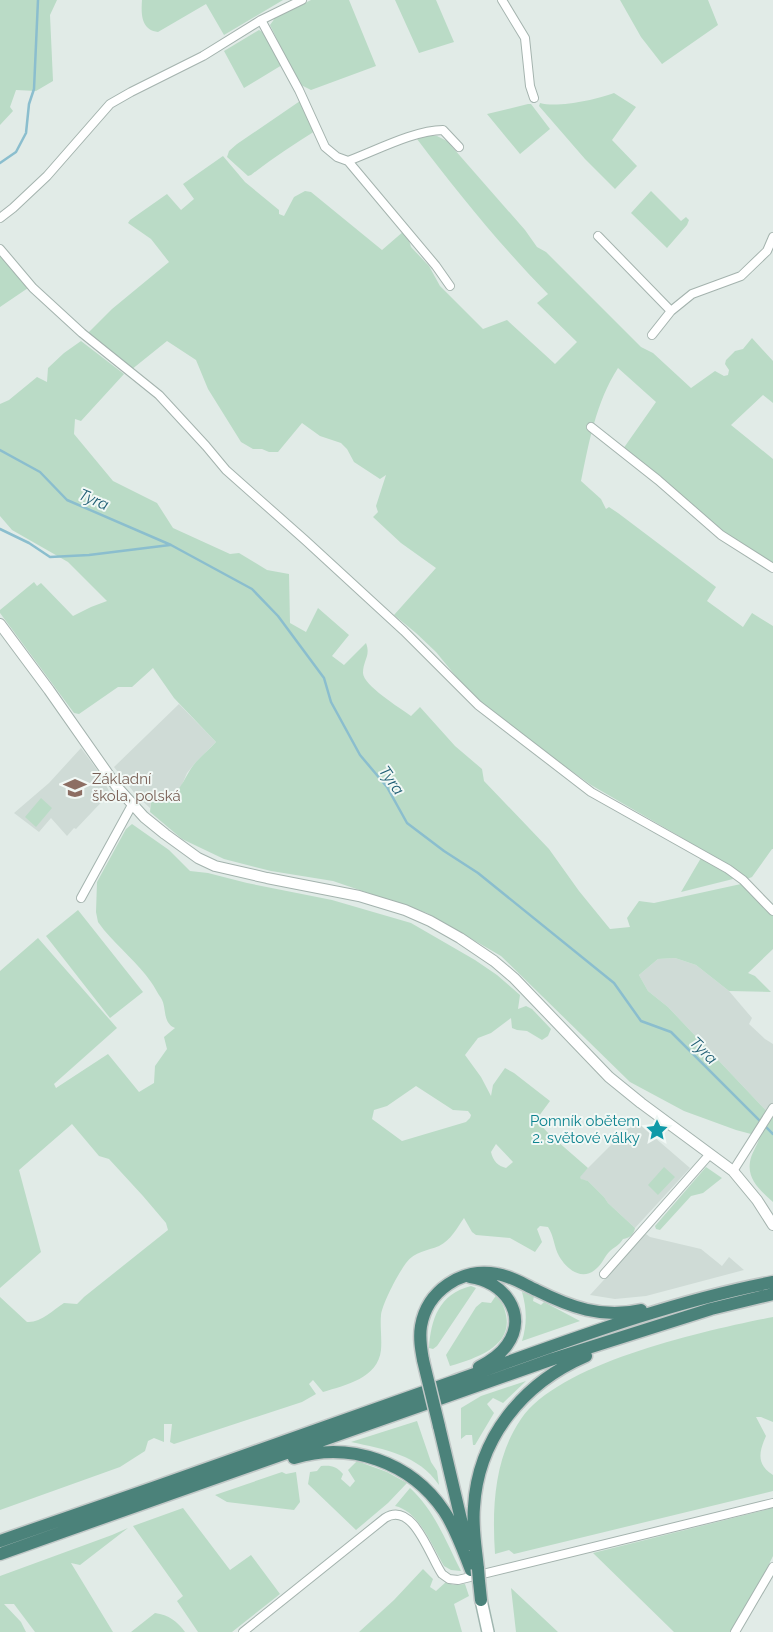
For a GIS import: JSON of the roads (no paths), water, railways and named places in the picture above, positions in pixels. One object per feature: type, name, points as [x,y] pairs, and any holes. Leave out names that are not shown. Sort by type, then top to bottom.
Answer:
[{"type":"highway","points":[[480,1600],[476,1574],[423,1360],[420,1333],[425,1313],[438,1293],[457,1279],[481,1272],[498,1274],[514,1279],[570,1306],[605,1314],[635,1312],[680,1300],[707,1298]]},
{"type":"highway","points":[[437,1387],[453,1376],[476,1368],[496,1356],[507,1345],[514,1328],[513,1310],[508,1298],[499,1288],[483,1280],[470,1277],[457,1279]]},
{"type":"highway","points":[[0,1541],[639,1318],[707,1298],[773,1282]]},
{"type":"highway","points":[[0,1554],[553,1359],[654,1326],[773,1294]]},
{"type":"highway","points":[[476,1574],[474,1521],[476,1486],[490,1444],[508,1415],[528,1392],[551,1374],[599,1350],[629,1340],[654,1326]]},
{"type":"highway","points":[[241,1469],[260,1469],[300,1456],[321,1452],[356,1454],[386,1462],[414,1478],[439,1504],[453,1526],[476,1574]]},
{"type":"main road","points":[[480,1600],[488,1632]]},
{"type":"street","points":[[0,218],[47,176],[110,104],[203,56],[261,20],[302,0]]},
{"type":"street","points":[[502,0],[525,38],[530,86],[534,98]]},
{"type":"street","points":[[261,20],[299,90],[325,147],[337,157],[348,161],[436,266],[450,286]]},
{"type":"street","points":[[348,161],[413,135],[435,130],[444,130],[459,147]]},
{"type":"street","points":[[598,236],[671,311]]},
{"type":"street","points":[[652,335],[671,311],[692,294],[741,276],[767,251],[773,237]]},
{"type":"street","points":[[0,249],[33,288],[82,333],[159,395],[226,470],[404,631],[478,705],[591,792],[728,869],[742,880],[773,911]]},
{"type":"street","points":[[591,427],[658,480],[721,535],[773,568]]},
{"type":"street","points":[[0,624],[117,787],[132,805],[182,847],[198,858],[215,866],[359,896],[405,910],[430,921],[460,938],[494,961],[514,978],[609,1077],[733,1171],[757,1200],[773,1225]]},
{"type":"street","points":[[82,898],[132,805]]},
{"type":"street","points":[[733,1171],[773,1108]]},
{"type":"street","points":[[604,1274],[710,1154]]},
{"type":"street","points":[[243,1632],[391,1515],[401,1515],[410,1521],[442,1574],[449,1579],[458,1580],[773,1503]]},
{"type":"street","points":[[735,1632],[773,1567]]},
{"type":"waterway","points":[[0,163],[16,152],[26,133],[29,104],[34,89],[38,0]]},
{"type":"waterway","name":"Tyra","points":[[0,450],[40,472],[67,500],[171,545],[252,589],[278,616],[324,678],[331,702],[360,755],[387,787],[407,823],[444,851],[478,873],[614,983],[641,1021],[671,1032],[773,1134]]},
{"type":"waterway","points":[[0,529],[29,543],[50,557],[89,555],[170,545]]},
{"type":"place","name":"Základní škola, polská","points":[[75,788]]},
{"type":"place","name":"Pomník obětem 2. světové války","points":[[657,1130]]}]
